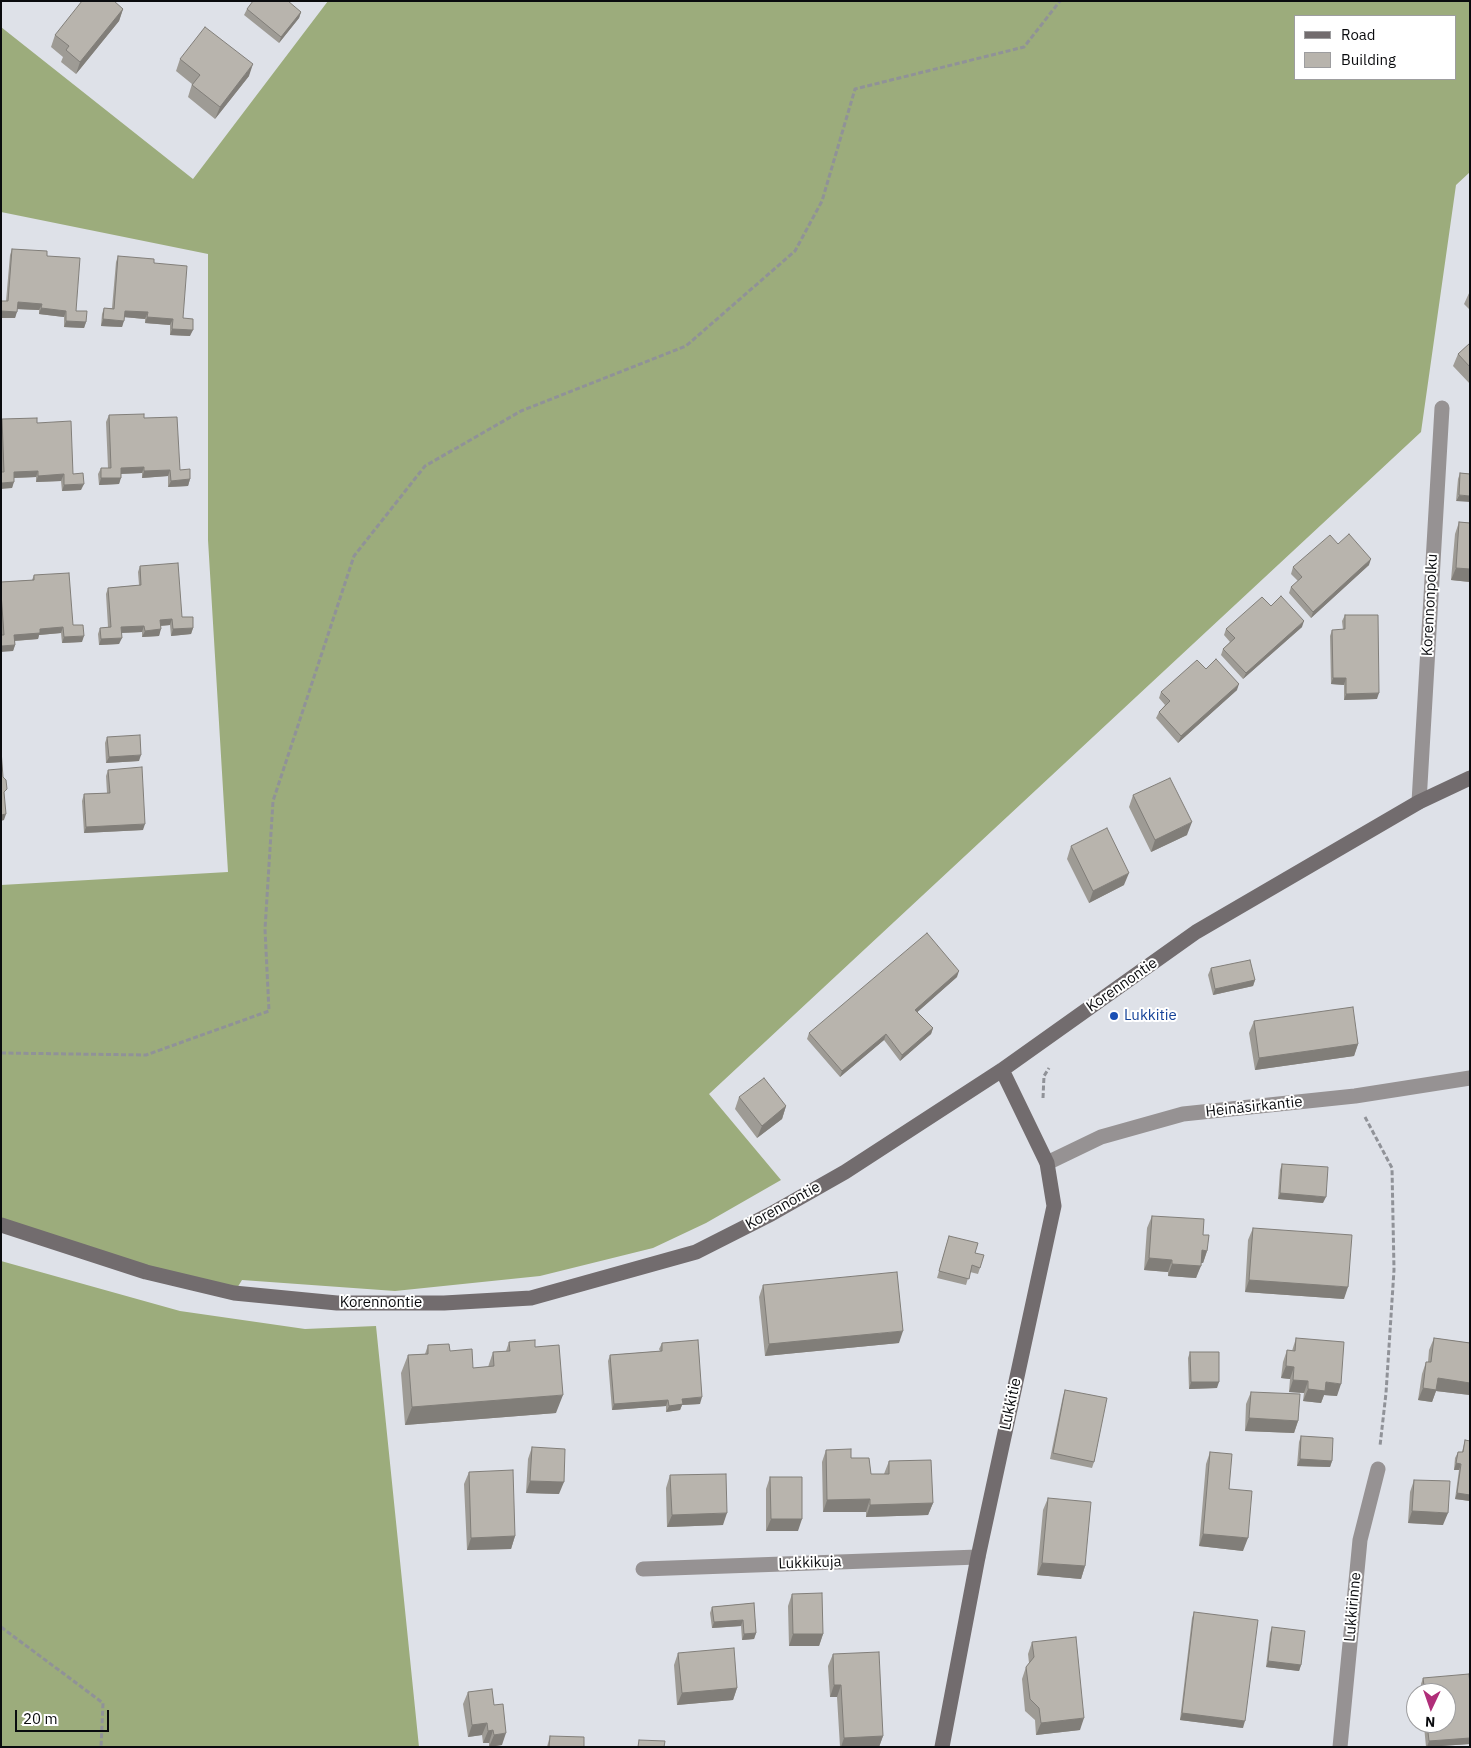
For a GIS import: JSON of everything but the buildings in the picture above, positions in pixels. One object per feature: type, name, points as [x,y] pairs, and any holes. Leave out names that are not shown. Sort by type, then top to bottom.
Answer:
[{"type":"street","name":"Korennonpolku","points":[[1419,802],[1442,408]]},
{"type":"street","name":"Korennontie","points":[[1,1225],[146,1272],[234,1293],[337,1303],[444,1303],[531,1298],[696,1252],[771,1214],[845,1172],[1002,1070],[1196,932],[1419,802],[1470,778]]},
{"type":"street","name":"Lukkitie","points":[[942,1747],[978,1557],[1054,1206],[1047,1163],[1002,1070]]},
{"type":"street","name":"Heinäsirkantie","points":[[1047,1163],[1100,1137],[1183,1114],[1355,1096],[1470,1078]]},
{"type":"street","name":"Lukkirinne","points":[[1340,1747],[1360,1540],[1378,1469]]},
{"type":"street","name":"Lukkikuja","points":[[643,1569],[978,1557]]},
{"type":"path","points":[[1,1053],[146,1055],[270,1011],[265,929],[273,801],[354,556],[425,466],[521,410],[686,346],[795,251],[822,201],[855,89],[1024,47],[1060,1]]},
{"type":"path","points":[[1044,1104],[1042,1090],[1044,1076],[1051,1062]]},
{"type":"path","points":[[1355,1096],[1392,1168],[1394,1270],[1386,1393],[1378,1469]]},
{"type":"path","points":[[1,1627],[103,1703],[100,1747]]},
{"type":"green space","points":[[328,1],[1470,1],[1470,172],[1456,185],[1421,432],[709,1094],[781,1180],[706,1223],[653,1248],[540,1276],[395,1291],[242,1280],[234,1293],[1,1225],[1,885],[228,872],[208,540],[208,254],[1,212],[1,27],[193,179]]},
{"type":"green space","points":[[1,1261],[180,1311],[305,1329],[376,1326],[419,1747],[1,1747]]},
{"type":"place","name":"Lukkitie","points":[[1114,1016]]}]
